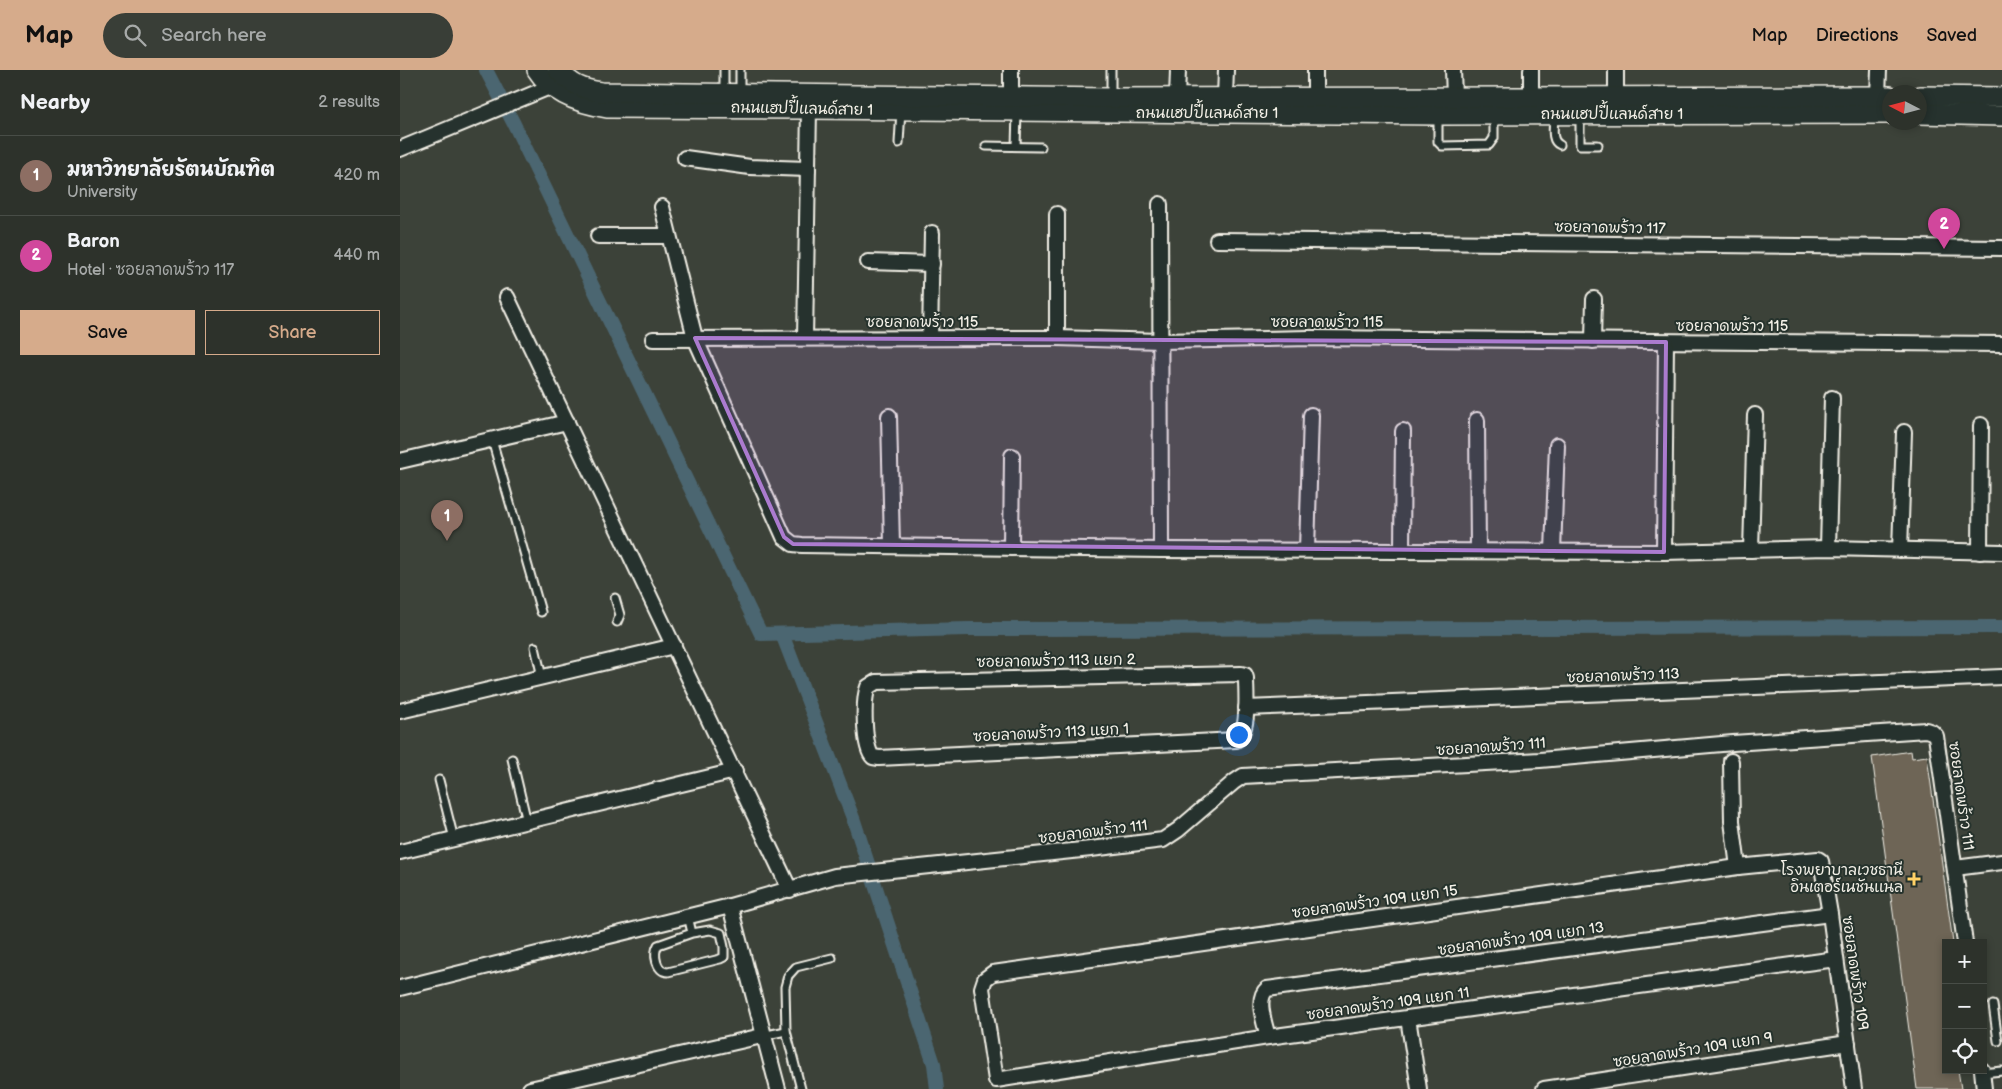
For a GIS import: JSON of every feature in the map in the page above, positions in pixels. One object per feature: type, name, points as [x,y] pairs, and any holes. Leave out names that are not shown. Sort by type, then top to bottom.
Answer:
[{"type":"street","name":"ถนนแฮปปี้แลนด์สาย 1","points":[[537,70],[580,87],[601,92],[732,93],[1013,106],[1315,105],[1454,97],[1531,96],[1616,96],[1882,105]]},
{"type":"street","points":[[1011,70],[1013,106]]},
{"type":"street","points":[[1177,98],[1178,70]]},
{"type":"street","points":[[1225,97],[1226,70]]},
{"type":"street","points":[[1315,70],[1315,105]]},
{"type":"street","points":[[1453,70],[1454,97]]},
{"type":"street","points":[[1531,96],[1532,70]]},
{"type":"street","points":[[1616,70],[1616,96]]},
{"type":"street","points":[[1879,70],[1882,91]]},
{"type":"street","name":"ถนนแฮปปี้แลนด์สาย 1","points":[[558,78],[560,93],[576,101],[608,108],[901,110],[948,103]]},
{"type":"street","points":[[400,149],[558,78]]},
{"type":"street","points":[[1927,96],[2002,97]]},
{"type":"street","name":"ถนนแฮปปี้แลนด์สาย 1","points":[[1013,106],[1111,98],[1225,97],[1438,115],[1580,114],[1882,105]]},
{"type":"street","points":[[805,338],[809,108]]},
{"type":"street","points":[[1927,114],[2002,116]]},
{"type":"street","points":[[685,158],[750,167],[808,169]]},
{"type":"street","points":[[1160,204],[1162,341],[1161,550]]},
{"type":"street","points":[[662,206],[695,338],[784,536],[793,544],[1161,550],[1664,552],[1828,548],[2002,552]]},
{"type":"street","points":[[1056,338],[1057,214]]},
{"type":"street","points":[[930,338],[932,233]]},
{"type":"street","points":[[598,236],[668,236]]},
{"type":"street","name":"ซอยลาดพร้าว 117","points":[[1217,240],[2002,248]]},
{"type":"street","points":[[868,262],[932,264]]},
{"type":"street","points":[[507,297],[735,771],[790,890]]},
{"type":"street","points":[[1593,341],[1594,299]]},
{"type":"street","name":"ซอยลาดพร้าว 115","points":[[652,339],[1056,338],[1162,341],[1310,338],[2002,344]]},
{"type":"street","points":[[1664,552],[1666,342]]},
{"type":"street","points":[[1828,548],[1832,398]]},
{"type":"street","points":[[1307,550],[1311,415]]},
{"type":"street","points":[[1751,550],[1755,415]]},
{"type":"street","points":[[889,416],[892,546]]},
{"type":"street","points":[[1478,420],[1478,551]]},
{"type":"street","points":[[400,461],[567,422]]},
{"type":"street","points":[[1980,552],[1981,425]]},
{"type":"street","points":[[1402,550],[1403,431]]},
{"type":"street","points":[[1900,550],[1904,432]]},
{"type":"street","points":[[1553,551],[1557,445]]},
{"type":"street","points":[[1011,548],[1012,456]]},
{"type":"street","points":[[400,711],[674,646]]},
{"type":"street","name":"ซอยลาดพร้าว 113 แยก 2","points":[[866,718],[866,692],[868,687],[876,682],[1241,674],[1245,675],[1246,678],[1246,708]]},
{"type":"street","name":"ซอยลาดพร้าว 113","points":[[1246,708],[2002,677]]},
{"type":"street","name":"ซอยลาดพร้าว 113 แยก 1","points":[[866,718],[867,748],[873,757],[880,758],[1236,740],[1244,732],[1246,708]]},
{"type":"street","name":"ซอยลาดพร้าว 111","points":[[400,988],[730,906],[835,876],[1163,840],[1244,776],[1540,760],[1733,743],[1926,730],[1936,736],[1964,939]]},
{"type":"street","points":[[1731,761],[1732,822],[1738,867]]},
{"type":"street","points":[[400,852],[735,771]]},
{"type":"street","name":"ซอยลาดพร้าว 109 แยก 15","points":[[989,1029],[982,988],[985,978],[993,973],[1738,867],[1813,858],[1818,858],[1821,861]]},
{"type":"street","name":"ซอยลาดพร้าว 109","points":[[1821,861],[1854,1089]]},
{"type":"street","points":[[1955,868],[2002,862]]},
{"type":"street","points":[[730,906],[762,1036],[778,1089]]},
{"type":"street","name":"ซอยลาดพร้าว 109 แยก 13","points":[[1268,1037],[1260,1000],[1262,994],[1267,989],[1830,914]]},
{"type":"street","name":"ซอยลาดพร้าว 109 แยก 11","points":[[989,1029],[996,1080],[1268,1037],[1836,959]]},
{"type":"street","points":[[1408,1018],[1419,1089]]},
{"type":"street","points":[[530,1089],[762,1036]]},
{"type":"street","name":"ซอยลาดพร้าว 109 แยก 9","points":[[1544,1089],[1848,1043]]},
{"type":"street","points":[[1982,1074],[1984,1089]]},
{"type":"lane","points":[[724,70],[732,93]]},
{"type":"lane","points":[[732,93],[740,70]]},
{"type":"lane","points":[[1111,70],[1111,98]]},
{"type":"lane","points":[[1013,106],[1016,146]]},
{"type":"lane","points":[[900,143],[901,110]]},
{"type":"lane","points":[[1438,115],[1438,142],[1442,146],[1489,145],[1494,138],[1494,114]]},
{"type":"lane","points":[[1554,114],[1554,140],[1560,145]]},
{"type":"lane","points":[[1580,114],[1580,145],[1598,145]]},
{"type":"lane","points":[[986,146],[1041,147]]},
{"type":"lane","points":[[492,440],[541,612]]},
{"type":"lane","points":[[615,598],[620,615],[617,622]]},
{"type":"lane","points":[[535,646],[542,677]]},
{"type":"lane","points":[[512,759],[527,822]]},
{"type":"lane","points":[[439,780],[454,839]]},
{"type":"lane","points":[[688,916],[692,933]]},
{"type":"lane","points":[[710,930],[721,933],[724,957],[720,960],[668,972],[663,972],[659,969],[656,955],[658,945],[692,933],[710,930]]},
{"type":"lane","points":[[801,1089],[786,1031],[785,987],[788,976],[796,967],[832,958]]},
{"type":"lane","points":[[1993,1005],[1998,1041]]},
{"type":"lane","points":[[762,1036],[786,1031]]},
{"type":"lane","points":[[1987,1072],[2002,1071]]},
{"type":"highlighted area","points":[[695,338],[1666,342],[1664,552],[793,544],[784,537]]},
{"type":"building","points":[[1911,751],[1912,758],[1927,756],[1952,939],[1942,939],[1942,1074],[1959,1074],[1961,1089],[1917,1089],[1872,757]]},
{"type":"waterway","points":[[486,70],[514,124],[761,634],[968,629],[2002,627]]},
{"type":"waterway","points":[[782,634],[853,818],[934,1064],[937,1089]]},
{"type":"place","name":"Baron","points":[[1944,249]]},
{"type":"place","name":"มหาวิทยาลัยรัตนบัณฑิต","points":[[447,541]]},
{"type":"place","name":"โรงพยาบาลเวชธานี อินเตอร์เนชันแนล","points":[[1914,879]]}]
